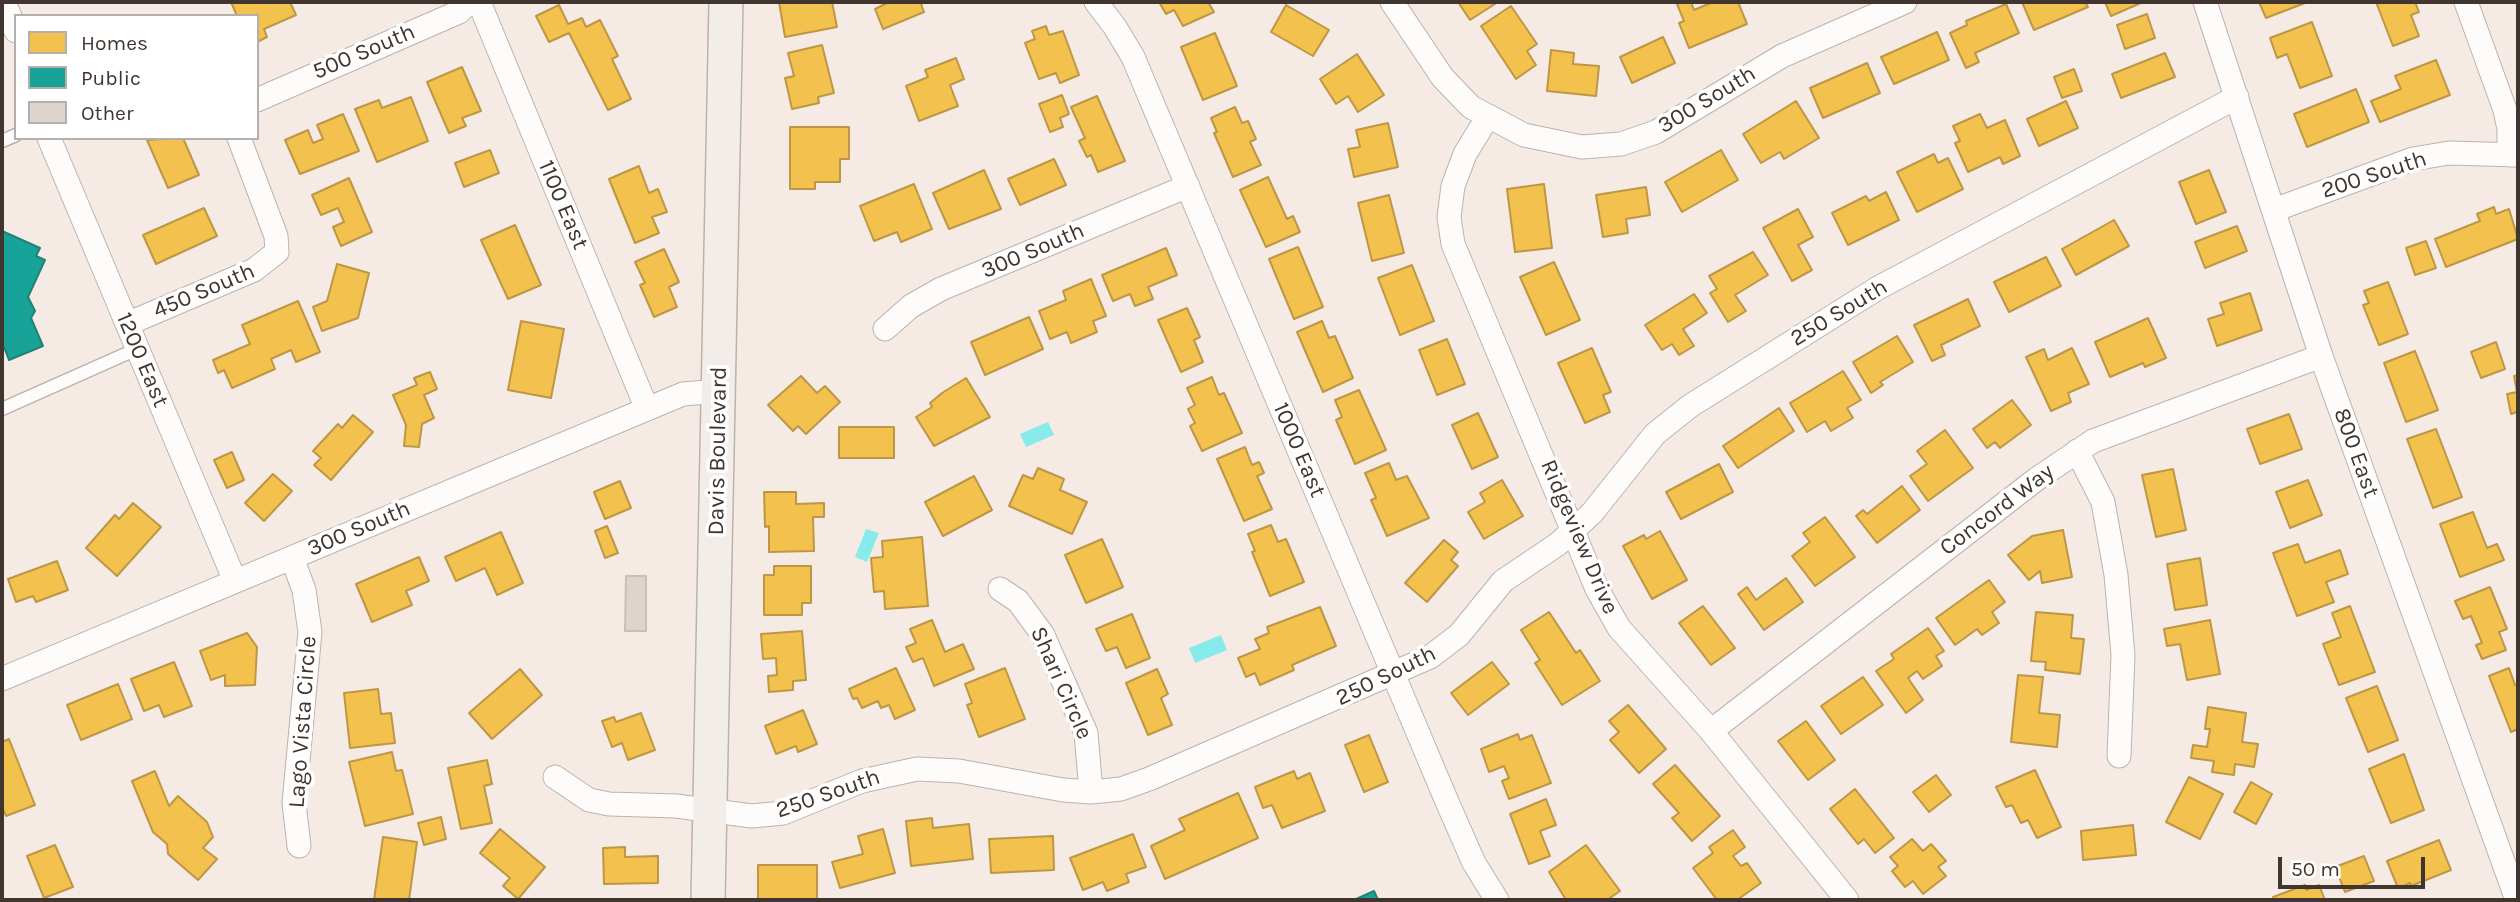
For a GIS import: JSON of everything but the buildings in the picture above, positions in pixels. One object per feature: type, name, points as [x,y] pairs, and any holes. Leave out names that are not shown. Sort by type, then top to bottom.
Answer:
[{"type":"street","points":[[4,2],[14,26]]},
{"type":"street","name":"500 South","points":[[259,99],[459,12],[469,2]]},
{"type":"street","name":"1100 East","points":[[479,2],[647,408]]},
{"type":"street","name":"Davis Boulevard","points":[[708,900],[726,2]]},
{"type":"street","name":"1000 East","points":[[1096,2],[1129,50],[1474,863],[1497,900]]},
{"type":"street","name":"300 South","points":[[1392,2],[1443,78],[1471,107],[1487,118],[1524,135],[1563,145],[1621,144],[1657,132],[1857,11],[1905,2]]},
{"type":"street","name":"800 East","points":[[2205,2],[2321,356],[2517,900]]},
{"type":"street","points":[[2466,2],[2505,110],[2514,155]]},
{"type":"street","name":"250 South","points":[[555,776],[589,800],[752,816],[783,813],[875,776],[931,768],[1091,792],[1121,789],[1149,779],[1394,675],[1445,647],[1465,629],[1503,581],[1575,530],[1605,500],[1655,434],[1690,406],[1878,288],[2237,97]]},
{"type":"street","name":"Ridgeview Drive","points":[[1487,118],[1465,154],[1453,186],[1449,217],[1453,244],[1575,530],[1597,589],[1619,628],[1711,731],[1847,900]]},
{"type":"street","name":"1200 East","points":[[50,140],[235,582]]},
{"type":"street","name":"450 South","points":[[127,324],[254,270],[277,253],[276,236],[240,140]]},
{"type":"street","name":"200 South","points":[[2274,210],[2413,159],[2449,153],[2514,155]]},
{"type":"street","name":"300 South","points":[[885,329],[911,306],[941,289],[1188,186]]},
{"type":"street","name":"Concord Way","points":[[1711,731],[2027,486],[2077,452],[2116,430],[2321,356]]},
{"type":"street","name":"300 South","points":[[2,679],[647,408],[683,394],[719,391]]},
{"type":"street","points":[[2077,452],[2103,502],[2116,575],[2123,655],[2119,756]]},
{"type":"street","name":"Lago Vista Circle","points":[[292,558],[304,590],[310,632],[294,803],[299,846]]},
{"type":"street","name":"Shari Circle","points":[[1000,589],[1018,601],[1043,635],[1086,733],[1091,792]]},
{"type":"lane","points":[[2,409],[137,349]]},
{"type":"water","points":[[1048,422],[1054,435],[1026,447],[1020,434]]},
{"type":"water","points":[[866,529],[879,533],[867,562],[855,557]]},
{"type":"water","points":[[1221,635],[1227,650],[1195,663],[1189,648]]}]
